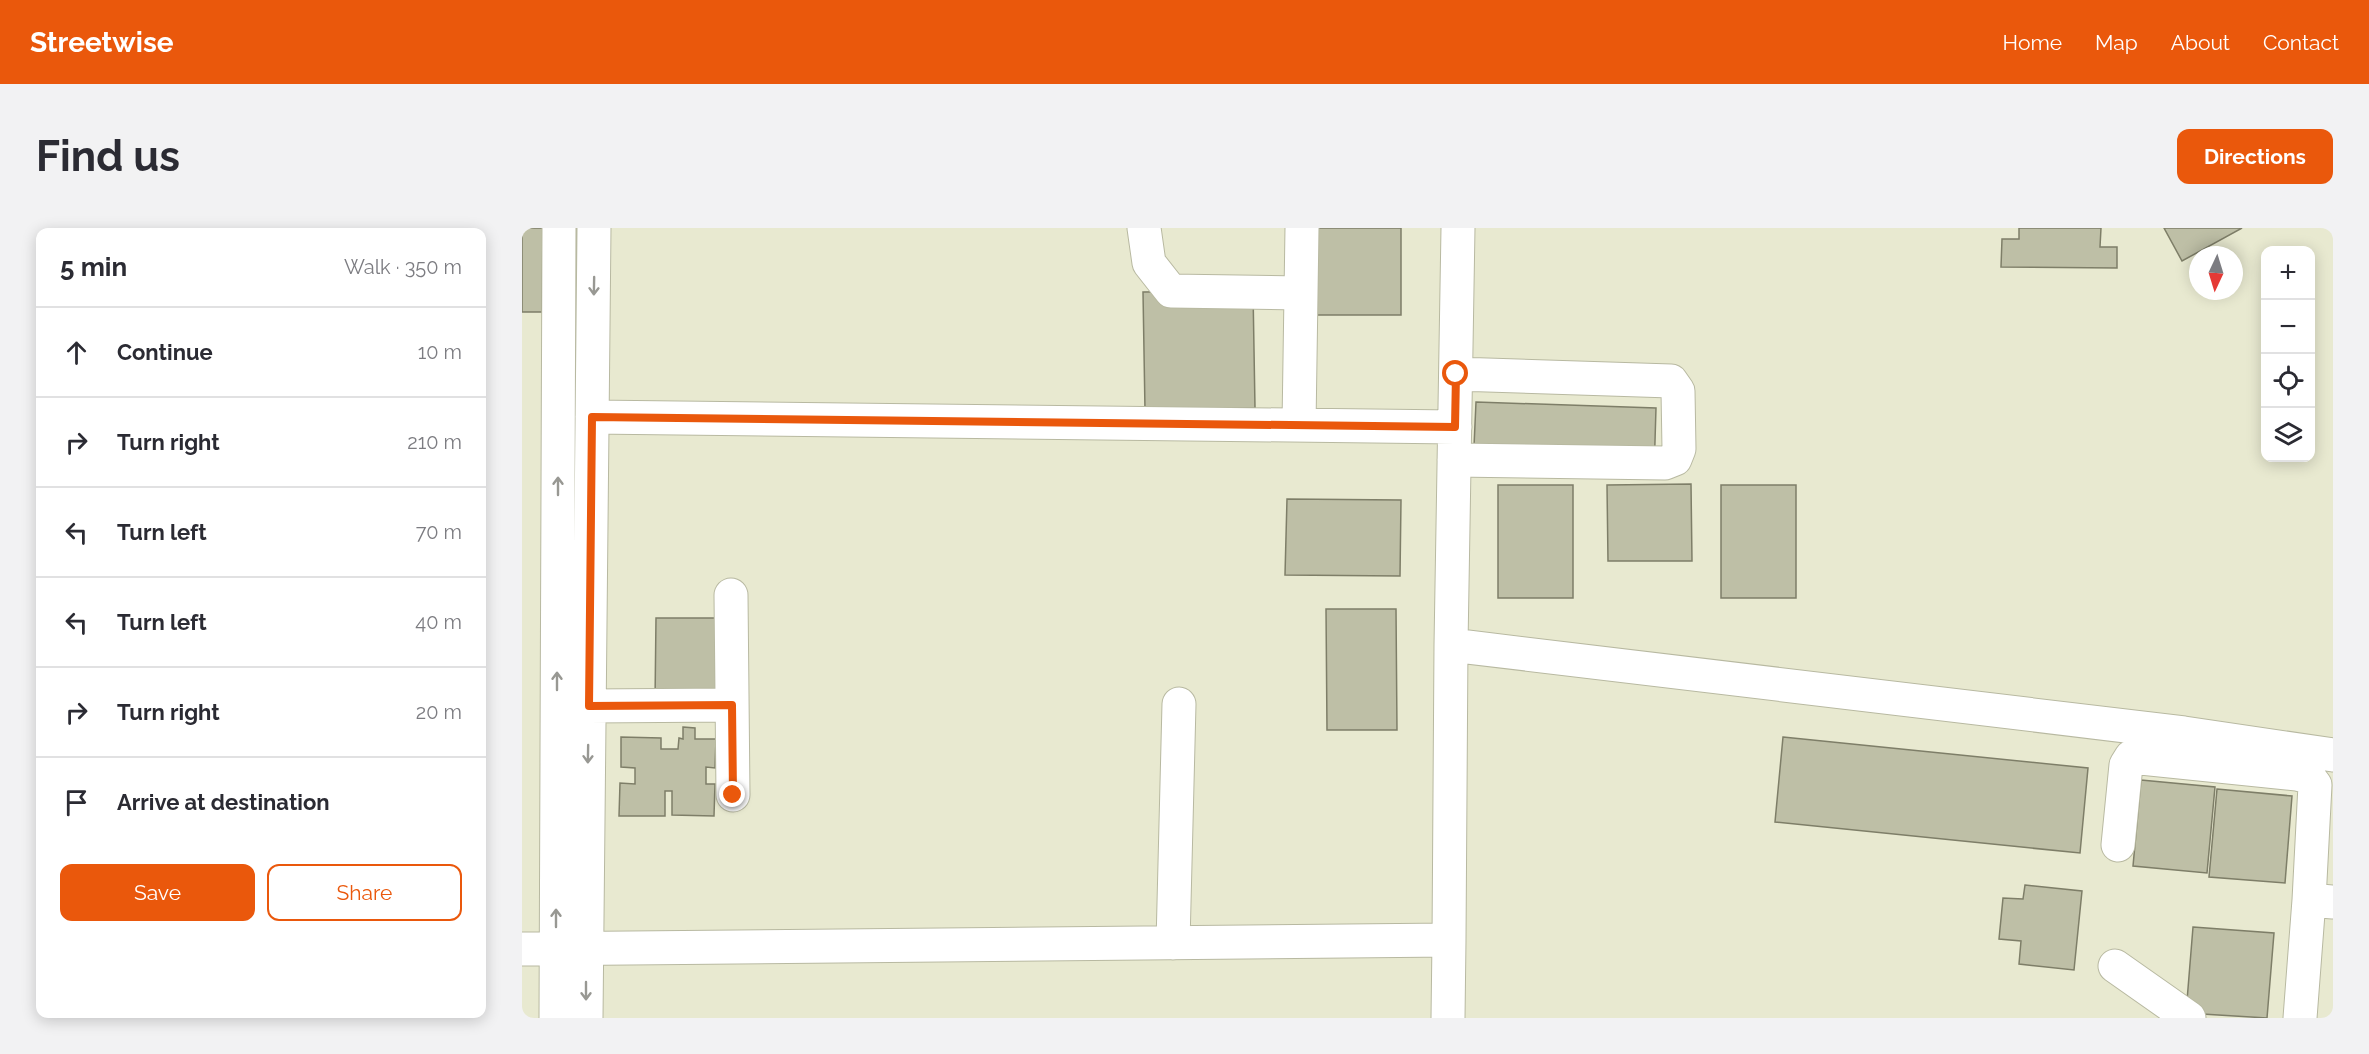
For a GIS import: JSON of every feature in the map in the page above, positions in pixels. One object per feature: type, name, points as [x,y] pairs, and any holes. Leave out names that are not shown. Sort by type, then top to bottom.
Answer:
[{"type":"street","points":[[560,228],[571,950],[586,1018]]},
{"type":"street","points":[[556,1018],[571,950],[589,706],[594,228]]},
{"type":"street","points":[[1144,228],[1149,263],[1171,291],[1300,293]]},
{"type":"street","points":[[1299,425],[1302,228]]},
{"type":"street","points":[[1448,1018],[1458,228]]},
{"type":"street","points":[[1454,460],[1665,464],[1675,459],[1678,449],[1678,391],[1671,381],[1456,374]]},
{"type":"street","points":[[592,417],[1455,427]]},
{"type":"street","points":[[731,595],[733,795]]},
{"type":"street","points":[[1452,645],[2184,733],[2333,755]]},
{"type":"street","points":[[1173,943],[1179,704]]},
{"type":"street","points":[[589,706],[732,705]]},
{"type":"street","points":[[2118,845],[2126,765],[2131,757],[2309,777],[2315,784],[2321,901],[2300,1018]]},
{"type":"street","points":[[522,949],[1449,940]]},
{"type":"street","points":[[2115,966],[2189,1018]]},
{"type":"building","points":[[522,228],[543,228],[542,312],[522,312]]},
{"type":"building","points":[[1295,228],[1401,228],[1401,315],[1295,315]]},
{"type":"building","points":[[2019,228],[2101,228],[2100,247],[2117,247],[2117,268],[2001,267],[2002,239],[2019,239]]},
{"type":"building","points":[[2164,228],[2242,228],[2209,246],[2189,246],[2189,257],[2182,261]]},
{"type":"building","points":[[1253,291],[1255,408],[1145,410],[1143,292]]},
{"type":"building","points":[[1476,402],[1656,408],[1654,474],[1473,469]]},
{"type":"building","points":[[1691,484],[1692,561],[1608,561],[1607,485]]},
{"type":"building","points":[[1498,485],[1573,485],[1573,598],[1498,598]]},
{"type":"building","points":[[1721,485],[1796,485],[1796,598],[1721,598]]},
{"type":"building","points":[[1287,499],[1401,500],[1400,576],[1285,575]]},
{"type":"building","points":[[1326,609],[1396,609],[1397,730],[1327,730]]},
{"type":"building","points":[[656,618],[716,618],[716,703],[655,702]]},
{"type":"building","points":[[683,727],[695,728],[695,739],[716,739],[715,768],[706,767],[706,784],[715,784],[714,816],[672,815],[672,791],[665,791],[665,816],[619,816],[620,783],[635,784],[635,768],[621,767],[621,737],[661,738],[661,749],[678,749],[679,738],[683,739]]},
{"type":"building","points":[[1783,737],[2088,768],[2080,853],[1775,822]]},
{"type":"building","points":[[2141,780],[2215,787],[2207,873],[2133,866]]},
{"type":"building","points":[[2217,789],[2292,796],[2285,883],[2209,877]]},
{"type":"building","points":[[2025,885],[2082,891],[2074,970],[2019,964],[2021,941],[1999,939],[2003,898],[2023,899]]},
{"type":"building","points":[[2193,927],[2274,933],[2267,1018],[2186,1013]]},
{"type":"route","points":[[733,795],[732,705],[589,706],[592,417],[1455,427],[1456,374]]}]
